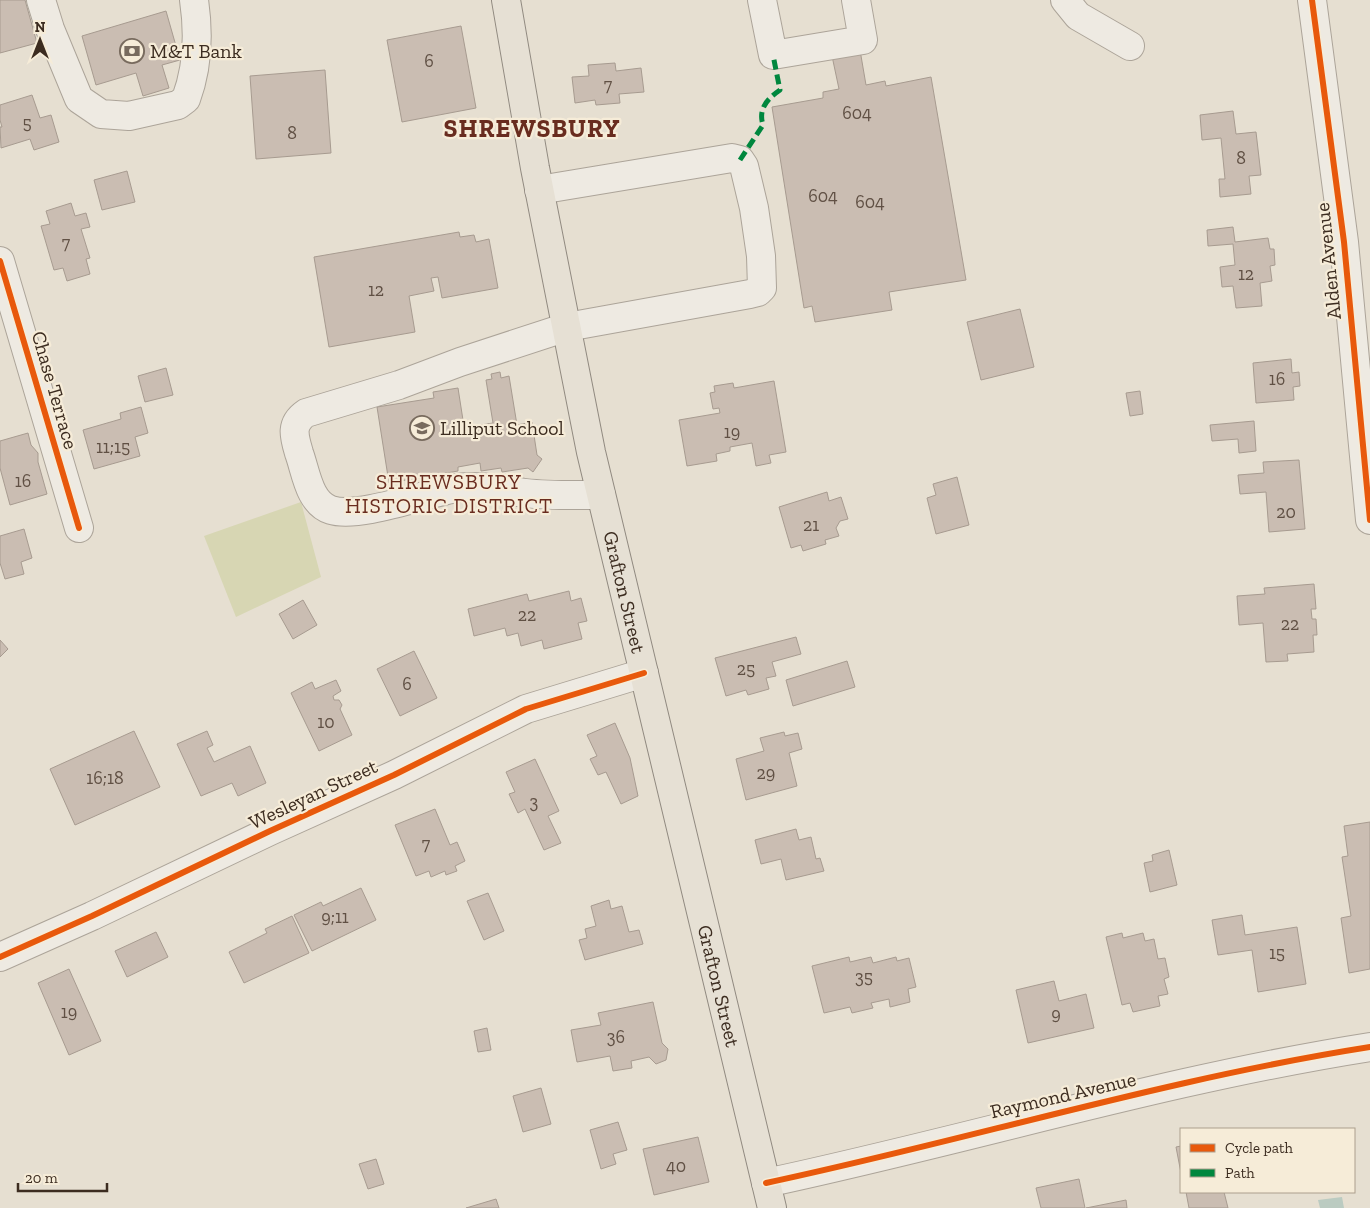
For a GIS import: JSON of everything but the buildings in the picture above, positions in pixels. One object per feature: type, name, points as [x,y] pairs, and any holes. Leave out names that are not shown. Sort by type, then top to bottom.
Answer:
[{"type":"main road","name":"Grafton Street","points":[[506,0],[539,190],[591,452],[769,1196]]},
{"type":"street","points":[[41,0],[50,29],[79,99],[101,114],[129,116],[178,104],[186,99],[197,54],[197,0]]},
{"type":"street","points":[[762,0],[773,55],[863,40],[856,0]]},
{"type":"street","points":[[1065,0],[1078,16],[1130,46]]},
{"type":"street","name":"Alden Avenue","points":[[1312,0],[1344,242],[1370,520]]},
{"type":"street","points":[[539,190],[732,158],[740,160],[744,166],[754,208],[761,256],[762,288],[758,292],[567,327],[460,362],[399,385],[306,413],[299,418],[295,426],[294,436],[313,494],[319,503],[331,510],[344,512],[365,510],[457,488],[486,487],[558,496],[601,495]]},
{"type":"street","name":"Chase Terrace","points":[[0,261],[79,528]]},
{"type":"street","name":"Wesleyan Street","points":[[0,957],[402,771],[526,710],[644,673]]},
{"type":"street","name":"Raymond Avenue","points":[[769,1196],[1106,1101],[1305,1057],[1370,1047]]},
{"type":"green space","points":[[301,502],[321,577],[236,617],[204,536]]},
{"type":"shaded area","points":[[1342,1197],[1344,1208],[1320,1208],[1318,1200]]},
{"type":"marked path","points":[[740,160],[763,125],[762,114],[765,105],[780,90],[773,55]]},
{"type":"cycle path","points":[[1312,0],[1344,242],[1370,520]]},
{"type":"cycle path","points":[[0,261],[79,528]]},
{"type":"cycle path","points":[[0,957],[394,775],[526,709],[644,673]]},
{"type":"cycle path","points":[[766,1183],[1218,1076],[1370,1047]]},
{"type":"place","name":"M&T Bank","points":[[132,51]]},
{"type":"place","name":"Lilliput School","points":[[422,428]]},
{"type":"district","name":"SHREWSBURY","points":[[532,128]]},
{"type":"district","name":"SHREWSBURY HISTORIC DISTRICT","points":[[449,494]]}]
